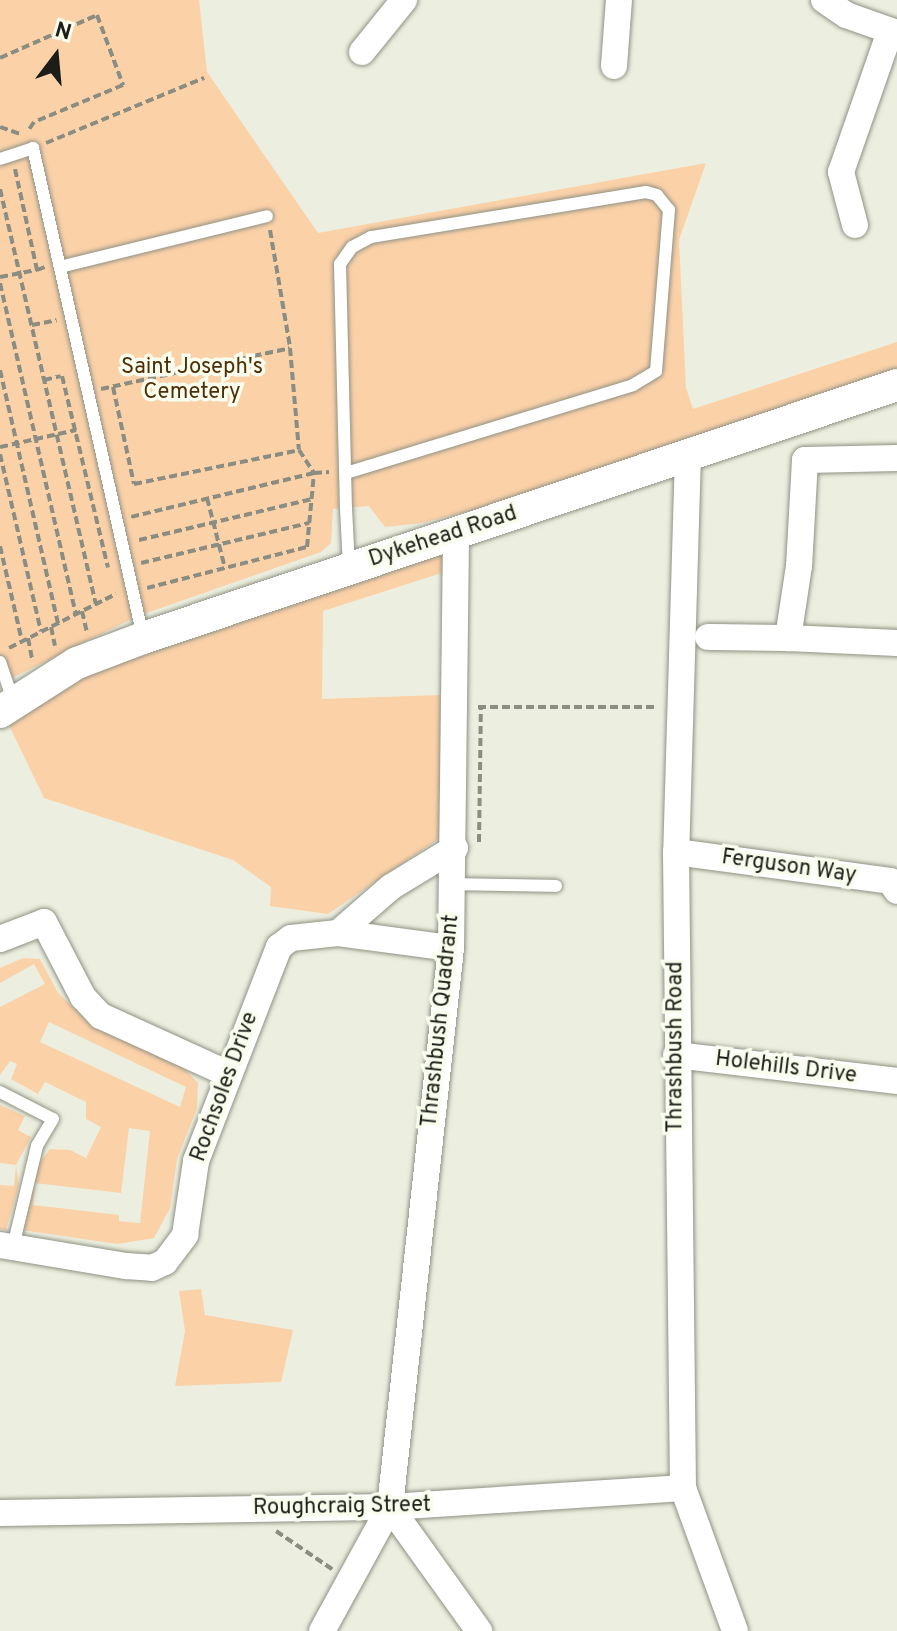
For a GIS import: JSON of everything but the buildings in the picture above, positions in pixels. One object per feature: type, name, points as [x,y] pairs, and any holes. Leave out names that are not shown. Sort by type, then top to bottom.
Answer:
[{"type":"street","points":[[362,52],[404,0]]},
{"type":"street","points":[[614,66],[619,0]]},
{"type":"street","points":[[824,0],[846,15],[894,32],[841,172],[855,225]]},
{"type":"street","name":"Dykehead Road","points":[[7,708],[77,663],[143,638],[897,385]]},
{"type":"street","name":"Thrashbush Road","points":[[688,454],[676,852],[683,1488],[735,1631]]},
{"type":"street","points":[[788,638],[799,566],[805,460],[897,458]]},
{"type":"street","name":"Thrashbush Quadrant","points":[[390,1507],[451,948],[466,884],[455,848],[468,708],[456,533]]},
{"type":"street","points":[[708,637],[897,643]]},
{"type":"street","points":[[338,933],[391,887],[455,848]]},
{"type":"street","name":"Ferguson Way","points":[[676,852],[890,881],[897,891]]},
{"type":"street","points":[[0,939],[44,922],[83,997],[101,1016],[228,1074]]},
{"type":"street","name":"Rochsoles Drive","points":[[7,1246],[126,1266],[152,1268],[165,1262],[185,1235],[196,1161],[279,947],[291,938],[338,933],[451,948]]},
{"type":"street","name":"Holehills Drive","points":[[676,1055],[897,1081]]},
{"type":"street","name":"Roughcraig Street","points":[[0,1513],[390,1507],[683,1488]]},
{"type":"street","points":[[322,1631],[347,1579],[390,1507],[479,1631]]},
{"type":"lane","points":[[6,157],[33,148],[143,638]]},
{"type":"lane","points":[[346,473],[633,385],[656,371],[669,210],[657,195],[646,192],[371,237],[352,247],[340,264],[346,473],[349,568]]},
{"type":"lane","points":[[60,265],[267,216]]},
{"type":"lane","points":[[0,662],[7,708]]},
{"type":"lane","points":[[466,884],[556,886]]},
{"type":"lane","points":[[0,1092],[53,1119],[37,1146],[7,1246]]},
{"type":"path","points":[[0,58],[97,15],[123,85],[34,122],[24,136]]},
{"type":"path","points":[[33,148],[121,116],[204,78]]},
{"type":"path","points":[[6,157],[37,270]]},
{"type":"path","points":[[0,189],[96,604]]},
{"type":"path","points":[[0,652],[132,586],[146,589],[307,547],[314,473],[299,450],[290,348],[267,216]]},
{"type":"path","points":[[0,277],[60,265]]},
{"type":"path","points":[[0,283],[76,614]]},
{"type":"path","points":[[32,325],[71,317]]},
{"type":"path","points":[[88,393],[290,348]]},
{"type":"path","points":[[0,370],[58,623]]},
{"type":"path","points":[[44,380],[83,371]]},
{"type":"path","points":[[62,376],[114,595]]},
{"type":"path","points":[[113,387],[134,484],[299,450]]},
{"type":"path","points":[[0,447],[95,424]]},
{"type":"path","points":[[0,454],[41,632]]},
{"type":"path","points":[[117,520],[314,473],[346,473]]},
{"type":"path","points":[[207,498],[225,568]]},
{"type":"path","points":[[122,544],[312,499]]},
{"type":"path","points":[[127,566],[309,523]]},
{"type":"path","points":[[0,546],[22,641]]},
{"type":"path","points":[[82,611],[87,632]]},
{"type":"path","points":[[51,627],[55,646]]},
{"type":"path","points":[[28,638],[32,659]]},
{"type":"path","points":[[466,884],[468,708],[679,707]]},
{"type":"path","points":[[255,1509],[283,1538],[347,1579]]},
{"type":"green space","name":"Saint Joseph's Cemetery","points":[[0,0],[199,0],[207,72],[318,233],[706,163],[679,240],[686,388],[693,409],[897,342],[897,372],[492,505],[422,523],[385,527],[369,506],[333,509],[331,543],[321,552],[138,616],[0,684]]},
{"type":"green space","points":[[444,554],[448,571],[323,611],[322,699],[440,695],[441,837],[328,914],[270,906],[271,887],[233,860],[44,798],[6,719],[89,672]]},
{"type":"green space","points":[[23,958],[40,959],[58,993],[90,1023],[182,1066],[198,1083],[197,1108],[177,1159],[170,1208],[154,1238],[117,1244],[22,1230],[38,1165],[50,1149],[70,1150],[86,1158],[101,1127],[86,1119],[86,1102],[45,1082],[38,1094],[11,1079],[17,1064],[10,1061],[0,1075],[0,1007],[45,984],[34,964],[0,983],[0,968]],"holes":[[[49,1022],[186,1087],[180,1107],[40,1042]],[[129,1128],[150,1131],[140,1223],[119,1221],[119,1215],[33,1205],[35,1183],[121,1193]]]},
{"type":"green space","points":[[0,1105],[25,1116],[18,1130],[31,1137],[16,1165],[0,1163]]},
{"type":"green space","points":[[16,1165],[19,1185],[6,1230],[0,1229],[0,1185],[14,1186]]},
{"type":"green space","points":[[201,1289],[205,1315],[293,1330],[281,1382],[175,1386],[185,1331],[179,1291]]}]
